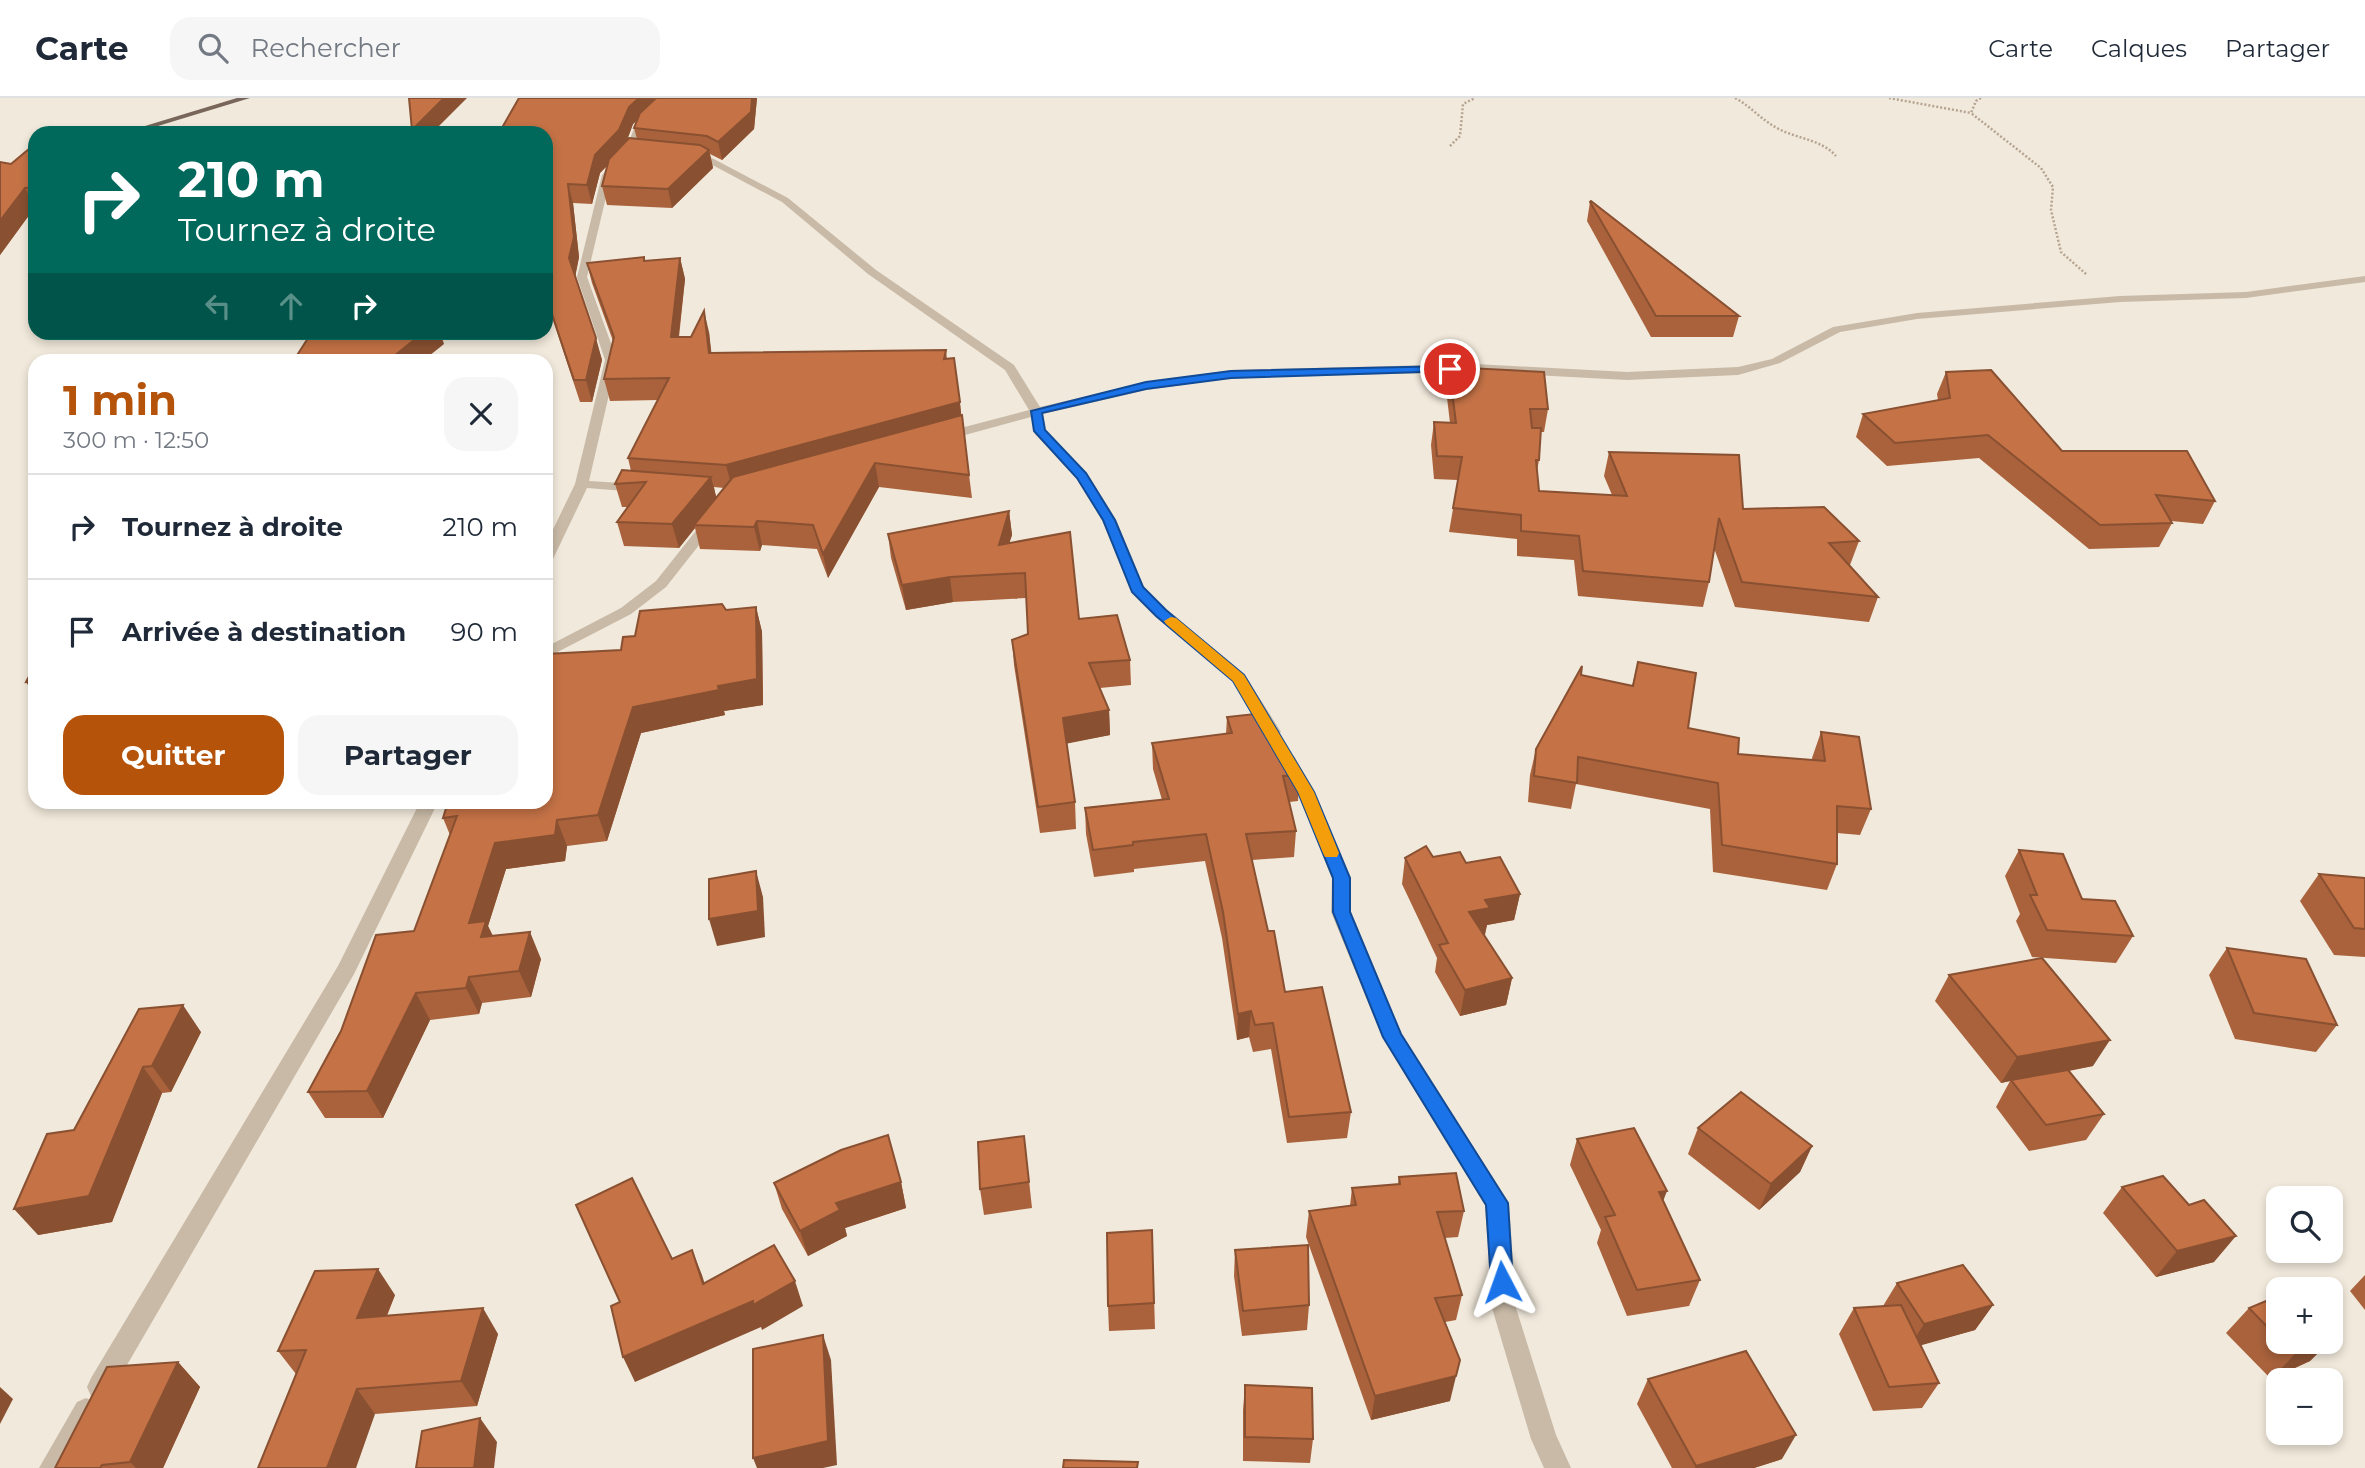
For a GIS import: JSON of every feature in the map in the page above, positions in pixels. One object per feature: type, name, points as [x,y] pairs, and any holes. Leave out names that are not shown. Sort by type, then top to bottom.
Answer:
[{"type":"main road","points":[[150,126],[246,98]]},
{"type":"street","points":[[553,544],[582,484],[611,360],[582,277],[607,175],[636,150],[638,128],[671,98]]},
{"type":"street","points":[[668,154],[707,159],[785,200],[872,272],[1010,368],[1036,411],[1040,431],[1082,476],[1109,520],[1137,589],[1161,613],[1239,678],[1306,792],[1341,878],[1341,912],[1392,1037],[1497,1203],[1504,1308],[1544,1439],[1558,1468]]},
{"type":"street","points":[[924,442],[1036,411],[1146,386],[1231,374],[1475,368],[1627,376],[1738,371],[1776,361],[1837,329],[1917,316],[2124,299],[2246,295],[2365,279]]},
{"type":"street","points":[[582,484],[650,489]]},
{"type":"street","points":[[553,649],[626,611],[661,584],[716,515]]},
{"type":"street","points":[[52,1468],[347,969],[426,809]]},
{"type":"path","points":[[1464,98],[1469,100]]},
{"type":"path","points":[[1450,146],[1460,136],[1463,104],[1475,98]]},
{"type":"path","points":[[1735,98],[1751,108],[1760,118],[1796,137],[1829,148],[1836,156]]},
{"type":"path","points":[[1889,98],[1971,113],[2041,168],[2053,187],[2051,210],[2061,252],[2079,269],[2124,299]]},
{"type":"path","points":[[1971,113],[1976,101],[1981,98]]},
{"type":"building","points":[[409,98],[444,98],[416,126],[412,126]]},
{"type":"building","points":[[519,98],[639,98],[629,107],[619,130],[595,155],[587,185],[568,184],[574,237],[569,258],[596,338],[586,380],[574,380],[553,317],[553,126],[503,126]]},
{"type":"building","points":[[656,98],[752,98],[751,112],[718,142],[707,136],[634,128],[640,113]]},
{"type":"building","points":[[629,138],[700,145],[709,150],[668,189],[602,186],[609,159]]},
{"type":"building","points":[[28,150],[28,188],[25,188],[0,221],[0,162],[11,164]]},
{"type":"building","points":[[1591,201],[1739,316],[1656,316]]},
{"type":"building","points":[[644,257],[644,261],[680,258],[671,337],[691,337],[704,311],[709,353],[946,350],[944,359],[954,358],[960,402],[726,465],[628,458],[669,378],[604,379],[614,337],[587,263]]},
{"type":"building","points":[[307,340],[414,340],[396,354],[298,354]]},
{"type":"building","points":[[1449,367],[1544,372],[1548,409],[1530,409],[1532,428],[1541,428],[1539,460],[1536,460],[1539,491],[1627,496],[1609,452],[1739,455],[1743,509],[1824,507],[1859,541],[1829,543],[1878,597],[1742,582],[1719,518],[1709,582],[1583,571],[1579,536],[1521,531],[1521,515],[1453,508],[1462,457],[1437,456],[1434,422],[1456,423]]},
{"type":"building","points":[[1991,370],[2062,451],[2187,451],[2215,501],[2156,495],[2172,523],[2100,525],[1988,435],[1895,443],[1863,414],[1950,398],[1946,372]]},
{"type":"building","points":[[962,415],[969,475],[875,463],[823,554],[813,525],[757,521],[754,527],[694,525],[733,477]]},
{"type":"building","points":[[622,470],[711,477],[672,524],[617,522],[646,482],[615,484]]},
{"type":"building","points":[[1009,511],[999,545],[1070,532],[1079,619],[1117,615],[1130,660],[1089,663],[1109,710],[1063,718],[1075,802],[1038,807],[1012,640],[1028,634],[1025,573],[950,577],[902,585],[888,534]]},
{"type":"building","points":[[722,604],[726,610],[756,607],[757,679],[718,686],[719,690],[633,707],[598,815],[557,820],[555,835],[495,843],[469,923],[486,921],[481,937],[530,932],[519,971],[469,977],[466,988],[416,993],[367,1091],[308,1092],[341,1031],[376,935],[414,931],[457,816],[443,818],[446,809],[553,809],[553,654],[621,650],[623,637],[635,636],[640,611]]},
{"type":"building","points":[[1638,662],[1696,673],[1688,728],[1739,738],[1738,754],[1825,761],[1821,732],[1859,737],[1871,809],[1837,806],[1837,864],[1722,845],[1718,783],[1578,757],[1577,783],[1534,776],[1536,749],[1582,666],[1581,675],[1633,686]]},
{"type":"building","points":[[1264,713],[1300,775],[1283,776],[1296,831],[1246,834],[1268,931],[1274,931],[1285,992],[1322,987],[1351,1112],[1289,1117],[1273,1023],[1255,1025],[1251,1011],[1238,1014],[1223,912],[1206,834],[1133,842],[1133,845],[1093,850],[1085,808],[1169,799],[1152,743],[1232,733],[1227,717]]},
{"type":"building","points":[[1426,846],[1433,857],[1460,852],[1466,863],[1500,857],[1520,894],[1485,900],[1490,908],[1469,912],[1512,978],[1465,990],[1439,945],[1448,943],[1405,858]]},
{"type":"building","points":[[2019,850],[2063,854],[2082,899],[2115,901],[2133,936],[2047,930],[2030,895],[2037,895]]},
{"type":"building","points":[[756,871],[758,911],[709,919],[709,879]]},
{"type":"building","points":[[2319,874],[2365,878],[2365,929],[2354,928]]},
{"type":"building","points":[[2227,948],[2306,959],[2337,1025],[2254,1013]]},
{"type":"building","points":[[2042,958],[2110,1040],[2017,1057],[1949,975]]},
{"type":"building","points":[[183,1005],[152,1066],[143,1067],[89,1196],[14,1209],[47,1134],[74,1130],[139,1009]]},
{"type":"building","points":[[2068,1070],[2104,1114],[2046,1125],[2011,1080]]},
{"type":"building","points":[[1741,1092],[1812,1146],[1771,1184],[1698,1128]]},
{"type":"building","points":[[1634,1128],[1667,1191],[1659,1192],[1700,1280],[1637,1290],[1605,1217],[1615,1215],[1577,1139]]},
{"type":"building","points":[[888,1135],[901,1182],[836,1203],[840,1210],[800,1231],[774,1183],[841,1150]]},
{"type":"building","points":[[1024,1136],[1029,1182],[980,1189],[978,1142]]},
{"type":"building","points":[[1456,1173],[1464,1211],[1437,1212],[1462,1295],[1435,1298],[1460,1360],[1456,1376],[1375,1396],[1309,1211],[1356,1205],[1352,1188],[1400,1184],[1399,1177]]},
{"type":"building","points":[[2163,1176],[2189,1205],[2204,1200],[2236,1236],[2177,1251],[2122,1187]]},
{"type":"building","points":[[632,1178],[672,1259],[692,1250],[703,1284],[774,1245],[795,1281],[753,1305],[753,1301],[623,1357],[611,1306],[620,1302],[576,1205]]},
{"type":"building","points":[[1152,1230],[1154,1303],[1108,1306],[1107,1233]]},
{"type":"building","points":[[1308,1245],[1309,1305],[1243,1311],[1235,1250]]},
{"type":"building","points":[[1963,1265],[1993,1305],[1924,1324],[1897,1283]]},
{"type":"building","points":[[378,1269],[357,1318],[483,1308],[461,1381],[357,1389],[327,1468],[258,1468],[306,1350],[278,1351],[315,1271]]},
{"type":"building","points":[[2266,1301],[2266,1326],[2249,1308]]},
{"type":"building","points":[[1901,1305],[1939,1383],[1889,1387],[1854,1308]]},
{"type":"building","points":[[823,1335],[828,1441],[753,1458],[753,1349]]},
{"type":"building","points":[[1746,1351],[1796,1435],[1696,1466],[1648,1379]]},
{"type":"building","points":[[178,1362],[130,1462],[102,1465],[100,1468],[55,1468],[107,1367]]},
{"type":"building","points":[[1245,1385],[1312,1388],[1313,1439],[1245,1437]]},
{"type":"building","points":[[480,1418],[474,1468],[416,1468],[422,1431]]},
{"type":"building","points":[[1064,1460],[1138,1462],[1137,1468],[1063,1468]]},
{"type":"slow traffic","points":[[1171,621],[1239,678],[1306,792],[1331,853]]},
{"type":"route","points":[[1450,369],[1231,374],[1146,386],[1036,411],[1040,431],[1082,476],[1109,520],[1137,589],[1161,613],[1239,678],[1306,792],[1341,878],[1341,912],[1392,1037],[1497,1203],[1502,1282]]}]
